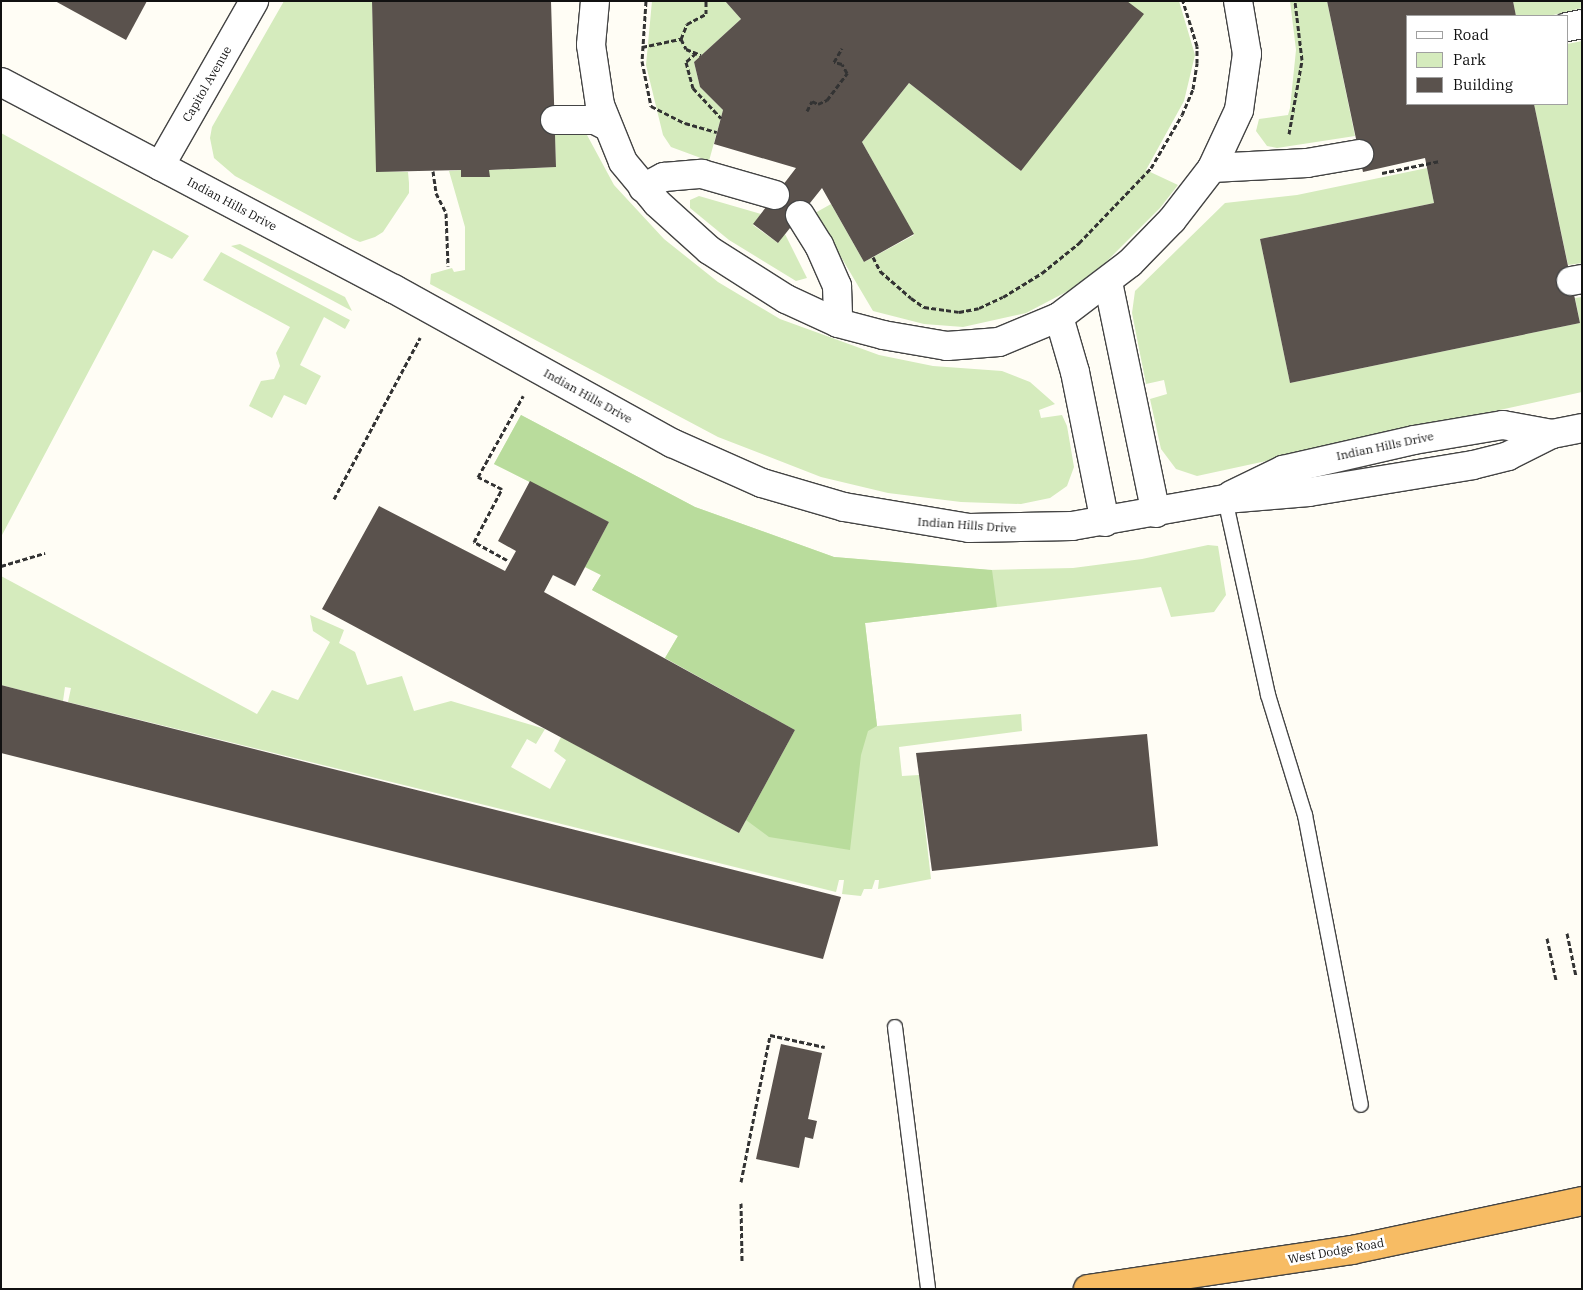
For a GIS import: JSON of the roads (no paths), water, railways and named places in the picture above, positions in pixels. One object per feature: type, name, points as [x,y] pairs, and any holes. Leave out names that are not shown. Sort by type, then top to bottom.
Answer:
[{"type":"highway","name":"West Dodge Road","points":[[1088,1289],[1352,1250],[1582,1201]]},
{"type":"street","name":"Capitol Avenue","points":[[160,166],[254,1]]},
{"type":"street","points":[[595,1],[592,60],[606,126],[619,154],[643,188],[680,226],[738,271],[786,299],[838,323],[913,342],[971,346],[1016,337],[1059,317],[1108,282],[1158,236],[1212,168],[1235,123],[1245,86],[1246,39],[1238,1]]},
{"type":"street","points":[[1568,27],[1582,24]]},
{"type":"street","name":"Indian Hills Drive","points":[[1,82],[400,292],[672,442],[762,482],[844,506],[942,525],[1023,529],[1105,522],[1225,498],[1309,492],[1473,465],[1508,456],[1552,434],[1582,428]]},
{"type":"street","points":[[555,120],[595,120],[606,126]]},
{"type":"street","points":[[1212,168],[1306,163],[1359,154]]},
{"type":"street","points":[[643,188],[664,177],[702,174],[775,195]]},
{"type":"street","points":[[800,215],[819,245],[837,286],[838,323]]},
{"type":"street","points":[[1108,282],[1156,513]]},
{"type":"street","points":[[1059,317],[1105,522]]},
{"type":"street","name":"Indian Hills Drive","points":[[1225,498],[1283,470],[1387,445],[1496,425],[1552,434]]},
{"type":"lane","points":[[1225,498],[1268,696],[1305,815],[1361,1105]]},
{"type":"lane","points":[[895,1027],[928,1289]]}]
